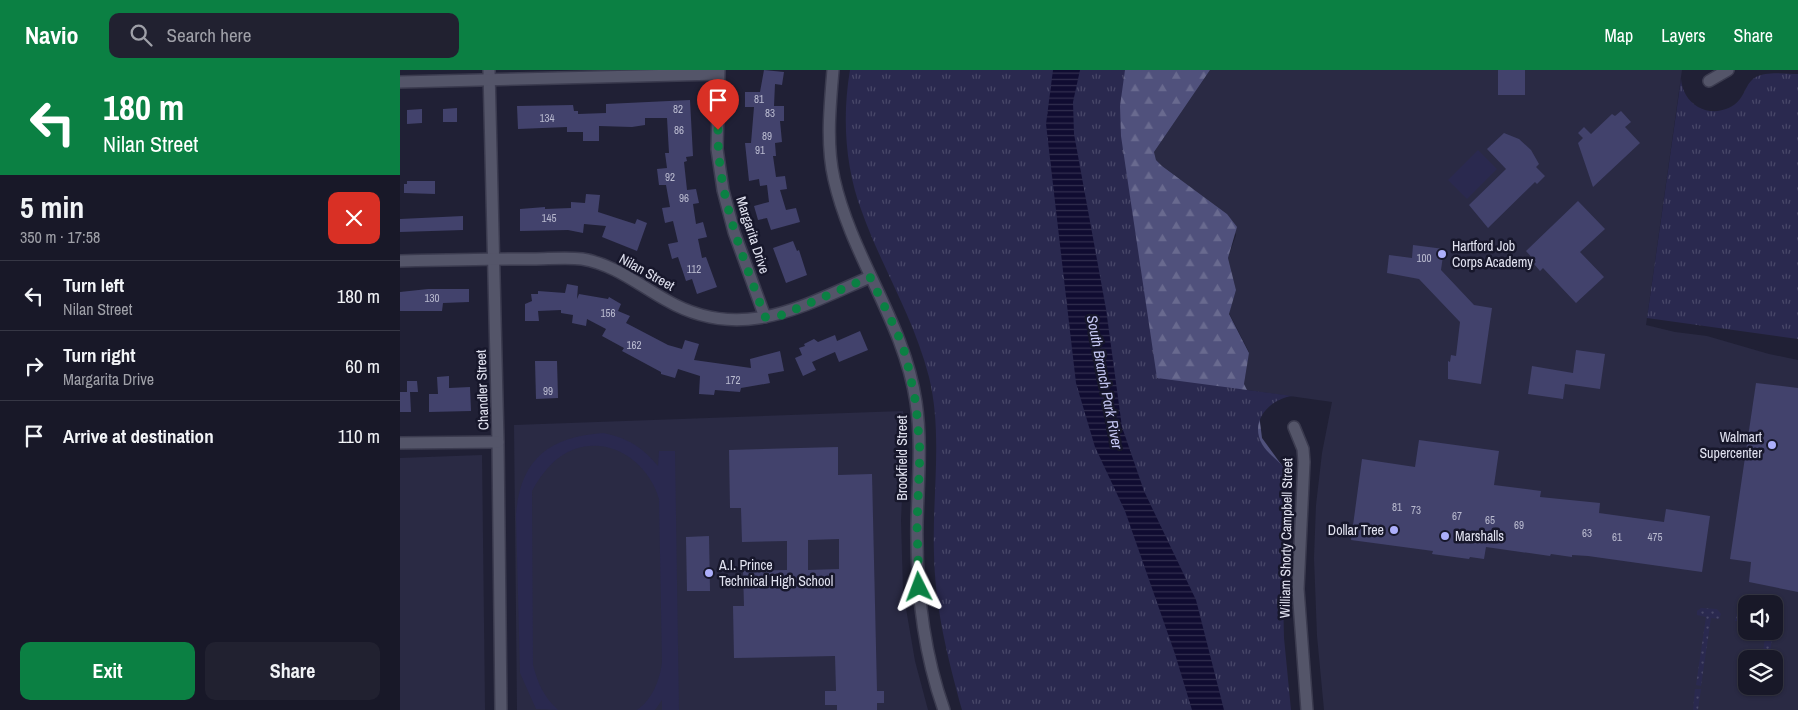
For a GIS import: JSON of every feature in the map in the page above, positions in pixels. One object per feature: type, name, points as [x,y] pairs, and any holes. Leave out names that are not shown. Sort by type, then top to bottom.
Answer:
[{"type":"street","name":"Brookfield Street","points":[[833,70],[829,114],[834,179],[846,221],[870,277],[897,332],[908,364],[916,404],[920,451],[917,525],[919,587],[927,646],[944,710]]},
{"type":"street","points":[[1709,80],[1728,70]]},
{"type":"street","points":[[400,82],[489,75],[718,72]]},
{"type":"street","name":"Margarita Drive","points":[[718,72],[718,148],[722,190],[734,232],[765,317]]},
{"type":"street","name":"Chandler Street","points":[[489,75],[498,442],[501,710]]},
{"type":"street","name":"Nilan Street","points":[[400,261],[494,258],[582,259],[620,271],[668,302],[700,316],[718,320],[782,315],[870,277]]},
{"type":"street","name":"William Shorty Campbell Street","points":[[1294,428],[1303,449],[1304,462],[1298,589],[1307,710]]},
{"type":"street","points":[[400,443],[498,442]]},
{"type":"shaded area","points":[[1210,70],[1682,70],[1646,325],[1675,332],[1707,336],[1769,354],[1798,360],[1798,710],[1324,710],[1317,636],[1314,558],[1316,505],[1322,453],[1332,402],[1247,390],[1244,384],[1249,352],[1229,313],[1236,290],[1228,258],[1236,235],[1227,214],[1156,160],[1154,152]]},
{"type":"shaded area","name":"A.I. Prince Technical High School","points":[[903,411],[905,433],[901,520],[903,591],[915,661],[928,710],[517,710],[514,425]]},
{"type":"shaded area","points":[[482,455],[485,710],[400,710],[400,458]]},
{"type":"green space","points":[[850,70],[1125,70],[1120,106],[1121,136],[1157,378],[1292,396],[1269,406],[1260,419],[1258,427],[1262,444],[1286,471],[1282,558],[1284,638],[1291,710],[962,710],[943,633],[935,574],[936,442],[933,399],[923,355],[870,233],[856,195],[849,160],[846,124]]},
{"type":"green space","points":[[1080,70],[1210,70],[1154,152],[1156,160],[1162,166],[1227,214],[1237,227],[1228,258],[1236,290],[1229,314],[1249,353],[1244,384],[1259,414],[1262,438],[1286,471],[1288,480],[1282,558],[1224,710]]},
{"type":"green space","points":[[1771,73],[1798,74],[1798,339],[1647,318],[1681,79],[1684,92],[1691,102],[1703,109],[1715,111],[1726,109],[1736,103],[1751,81],[1760,75]]},
{"type":"green space","points":[[1478,150],[1497,169],[1467,199],[1448,180]]},
{"type":"green space","points":[[603,433],[634,444],[658,466],[659,451],[675,451],[679,710],[662,710],[662,700],[655,710],[637,710],[651,695],[659,676],[662,662],[659,499],[654,486],[638,464],[628,456],[603,446],[575,449],[561,456],[540,478],[532,491],[533,665],[542,690],[558,710],[536,709],[520,673],[516,515],[524,479],[531,466],[541,454],[553,446],[584,435]]},
{"type":"green space","points":[[1701,608],[1717,609],[1721,614],[1719,619],[1711,618],[1701,686],[1696,685],[1706,617],[1697,615],[1697,611]]},
{"type":"green space","points":[[1737,613],[1738,613],[1738,621],[1735,621]]},
{"type":"green space","points":[[1765,640],[1772,640],[1770,650],[1763,650]]},
{"type":"green space","points":[[1695,689],[1701,689],[1698,710],[1693,710]]},
{"type":"water","name":"South Branch Park River","points":[[1053,70],[1080,70],[1073,102],[1074,134],[1106,309],[1122,427],[1144,491],[1196,600],[1224,710],[1192,710],[1175,654],[1125,511],[1095,447],[1076,383],[1046,124]]},
{"type":"building","points":[[764,70],[784,72],[782,85],[775,84],[774,106],[784,106],[784,121],[780,121],[782,142],[775,143],[776,156],[773,156],[776,177],[785,176],[787,189],[780,190],[786,210],[796,208],[800,222],[771,230],[767,218],[758,220],[754,206],[769,202],[767,185],[760,186],[759,179],[749,181],[745,143],[751,143],[754,107],[745,107],[745,92],[760,92]]},
{"type":"building","points":[[1498,70],[1525,70],[1525,95],[1498,95]]},
{"type":"building","points":[[690,100],[693,156],[686,157],[687,161],[684,162],[687,190],[696,189],[699,203],[693,204],[696,224],[703,222],[707,237],[698,239],[702,258],[706,257],[717,287],[697,294],[692,279],[686,281],[678,257],[672,259],[668,244],[678,242],[673,221],[665,223],[662,208],[670,207],[666,185],[659,185],[657,169],[667,168],[665,153],[669,153],[667,118],[645,118],[645,125],[632,127],[599,126],[599,141],[583,141],[583,132],[567,132],[567,127],[518,129],[517,106],[573,105],[574,111],[578,111],[578,114],[606,113],[606,104]]},
{"type":"building","points":[[457,108],[457,122],[443,122],[443,109]]},
{"type":"building","points":[[422,109],[422,123],[407,124],[407,110]]},
{"type":"building","points":[[1621,111],[1631,122],[1625,127],[1640,143],[1593,187],[1578,143],[1583,138],[1578,133],[1584,127],[1591,134],[1612,114],[1615,116]]},
{"type":"building","points":[[1504,133],[1519,139],[1531,150],[1539,164],[1536,167],[1545,176],[1537,184],[1535,182],[1488,228],[1469,205],[1506,169],[1487,149]]},
{"type":"building","points":[[407,181],[435,181],[435,194],[404,193],[404,184],[407,184]]},
{"type":"building","points":[[586,194],[600,195],[598,212],[635,224],[637,219],[647,223],[637,251],[602,237],[606,226],[584,224],[583,233],[568,230],[520,231],[520,209],[545,207],[545,209],[571,208],[571,202],[585,203]]},
{"type":"building","points":[[1578,201],[1605,229],[1580,252],[1604,277],[1576,303],[1543,268],[1540,271],[1534,264],[1536,262],[1526,251]]},
{"type":"building","points":[[463,216],[463,230],[400,232],[400,219]]},
{"type":"building","points":[[793,241],[797,251],[799,250],[807,275],[786,283],[773,248]]},
{"type":"building","points":[[1413,245],[1444,249],[1441,270],[1474,305],[1492,308],[1481,384],[1448,379],[1448,361],[1450,362],[1451,355],[1456,356],[1460,322],[1419,279],[1387,273],[1389,255],[1412,258]]},
{"type":"building","points":[[567,284],[578,286],[577,299],[579,294],[608,299],[609,297],[621,304],[618,311],[630,316],[626,323],[668,345],[682,349],[685,340],[699,344],[694,360],[751,368],[750,359],[780,351],[784,371],[768,374],[770,383],[741,388],[740,392],[715,390],[714,395],[699,394],[700,376],[678,369],[675,378],[661,374],[661,372],[622,351],[624,348],[602,336],[606,329],[587,319],[586,326],[572,323],[573,315],[561,313],[561,310],[538,311],[539,321],[525,321],[525,304],[532,301],[531,294],[538,294],[538,291],[565,293]]},
{"type":"building","points":[[428,289],[469,289],[469,302],[443,303],[442,311],[400,311],[400,292]]},
{"type":"building","points":[[860,331],[868,350],[839,362],[835,352],[812,362],[816,370],[803,376],[795,358],[802,355],[799,348],[805,346],[804,344],[814,339],[818,342],[835,335],[837,341]]},
{"type":"building","points":[[1576,350],[1605,354],[1600,389],[1565,384],[1563,399],[1528,394],[1532,366],[1573,373]]},
{"type":"building","points":[[535,361],[557,361],[558,398],[536,399]]},
{"type":"building","points":[[449,376],[449,388],[470,387],[471,411],[429,412],[429,394],[438,394],[437,377]]},
{"type":"building","points":[[407,381],[417,381],[418,392],[410,392],[411,412],[400,412],[400,392],[407,392]]},
{"type":"building","name":"Walmart Supercenter","points":[[1756,383],[1798,388],[1798,592],[1749,582],[1751,562],[1730,559]]},
{"type":"building","points":[[1419,440],[1499,451],[1494,485],[1541,491],[1540,497],[1600,503],[1599,513],[1664,522],[1666,509],[1710,516],[1702,572],[1588,556],[1572,555],[1572,557],[1551,554],[1550,556],[1486,547],[1484,559],[1470,557],[1469,559],[1432,554],[1433,551],[1351,540],[1362,459],[1415,467]]},
{"type":"building","points":[[838,447],[838,475],[872,474],[877,691],[884,691],[884,703],[877,703],[877,710],[837,710],[837,705],[825,705],[825,691],[836,691],[835,656],[734,658],[733,606],[744,606],[743,571],[787,570],[787,541],[742,542],[741,508],[730,508],[729,450]],"holes":[[[839,539],[839,569],[808,570],[808,540]]]},
{"type":"building","points":[[709,536],[710,591],[687,591],[686,537]]},
{"type":"place","name":"Hartford Job Corps Academy","points":[[1442,254]]},
{"type":"place","name":"Walmart Supercenter","points":[[1772,445]]},
{"type":"place","name":"Dollar Tree","points":[[1394,530]]},
{"type":"place","name":"Marshalls","points":[[1445,536]]},
{"type":"place","name":"A.I. Prince Technical High School","points":[[709,573]]},
{"type":"route","points":[[718,130],[722,190],[734,232],[765,317],[782,315],[870,277],[897,332],[912,380],[919,429],[917,556],[919,587]]}]
